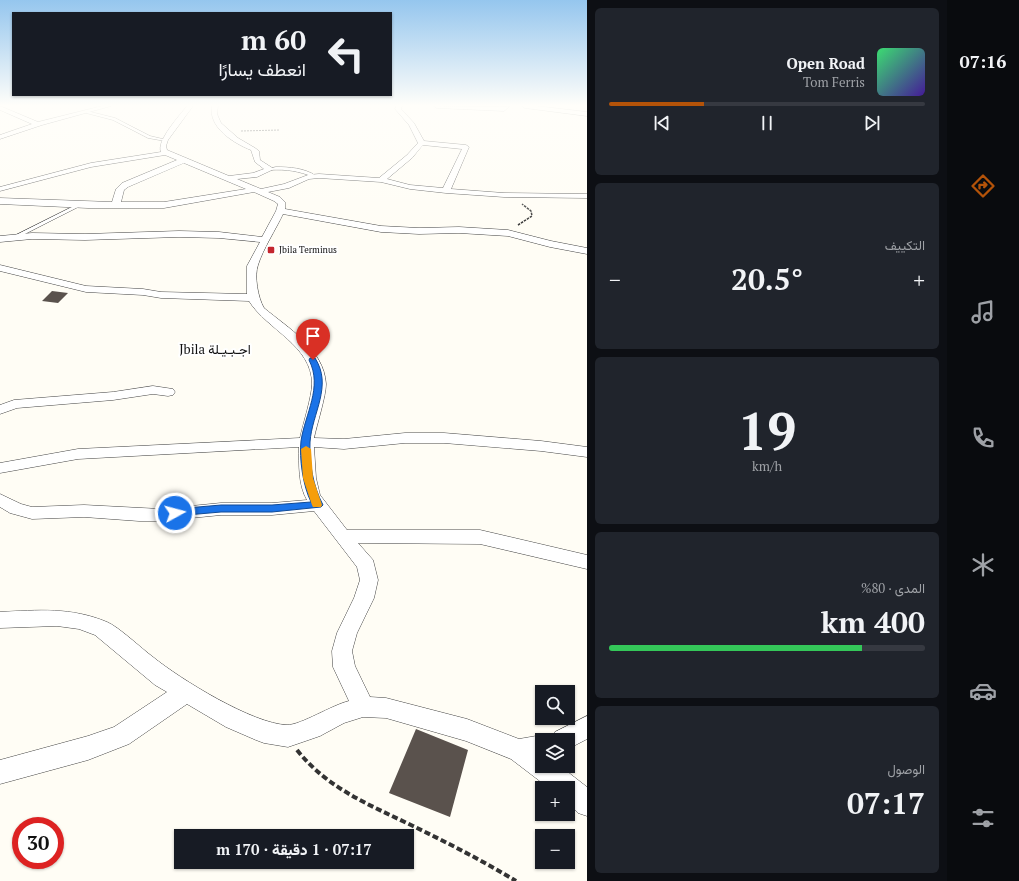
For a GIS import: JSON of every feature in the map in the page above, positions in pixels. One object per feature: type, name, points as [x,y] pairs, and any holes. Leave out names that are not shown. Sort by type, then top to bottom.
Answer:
[{"type":"street","points":[[162,147],[166,154]]},
{"type":"street","points":[[249,147],[255,152],[255,159],[258,163],[270,169]]},
{"type":"street","points":[[381,180],[416,152],[419,147]]},
{"type":"street","points":[[446,191],[451,177],[466,147]]},
{"type":"street","points":[[0,189],[91,165],[166,154],[228,178],[277,200],[282,204],[280,212],[264,240],[252,266],[252,292],[253,298],[260,310],[308,352],[317,368],[319,385],[306,442],[308,478],[312,494],[318,505],[366,565],[369,580],[364,598],[347,633],[342,650],[344,667],[363,707]]},
{"type":"street","points":[[116,204],[120,189],[125,185],[184,160]]},
{"type":"street","points":[[228,178],[254,175],[270,169]]},
{"type":"street","points":[[0,201],[82,204],[173,204],[286,186],[314,176],[381,180],[410,187],[446,191],[504,195],[587,196]]},
{"type":"street","points":[[280,212],[381,229],[418,231],[459,230],[508,233],[550,244],[587,251]]},
{"type":"street","points":[[0,239],[17,236],[85,237],[126,234],[191,234],[220,235],[264,240]]},
{"type":"street","points":[[0,268],[86,290],[143,292],[161,295],[253,298]]},
{"type":"street","points":[[0,410],[14,404],[113,396],[147,391],[168,392]]},
{"type":"street","points":[[0,468],[78,454],[306,442],[344,444],[405,438],[444,438],[541,446],[587,452]]},
{"type":"street","points":[[0,500],[16,509],[32,513],[84,511],[139,515],[161,515],[221,508],[272,509],[318,505]]},
{"type":"street","points":[[343,536],[480,537],[500,540],[554,556],[587,562]]},
{"type":"street","points":[[0,620],[57,618],[80,621],[102,629],[162,678],[234,719],[264,732],[288,736],[312,728],[339,714],[363,707],[386,708],[467,730],[519,751],[575,792],[587,804]]},
{"type":"street","points":[[0,772],[88,748],[121,736],[186,692]]},
{"type":"street","points":[[575,734],[587,727]]},
{"type":"street","points":[[519,751],[535,748]]},
{"type":"lane","points":[[270,169],[294,169],[314,176]]},
{"type":"lane","points":[[17,236],[82,204]]},
{"type":"path","points":[[504,195],[526,207],[532,213],[528,219],[514,226],[508,233]]},
{"type":"path","points":[[288,736],[305,761],[332,786],[486,862],[516,881]]},
{"type":"building","points":[[52,291],[68,293],[58,303],[42,301]]},
{"type":"building","points":[[416,729],[468,750],[450,817],[389,793]]},
{"type":"slow traffic","points":[[306,449],[308,478],[312,494],[317,505]]},
{"type":"place","name":"Jbila Terminus","points":[[271,250]]},
{"type":"district","name":"Jbila اجـبـيـلة","points":[[215,349]]},
{"type":"route","points":[[175,513],[221,508],[272,509],[318,505],[312,494],[308,478],[306,442],[319,385],[317,368],[313,360]]}]
